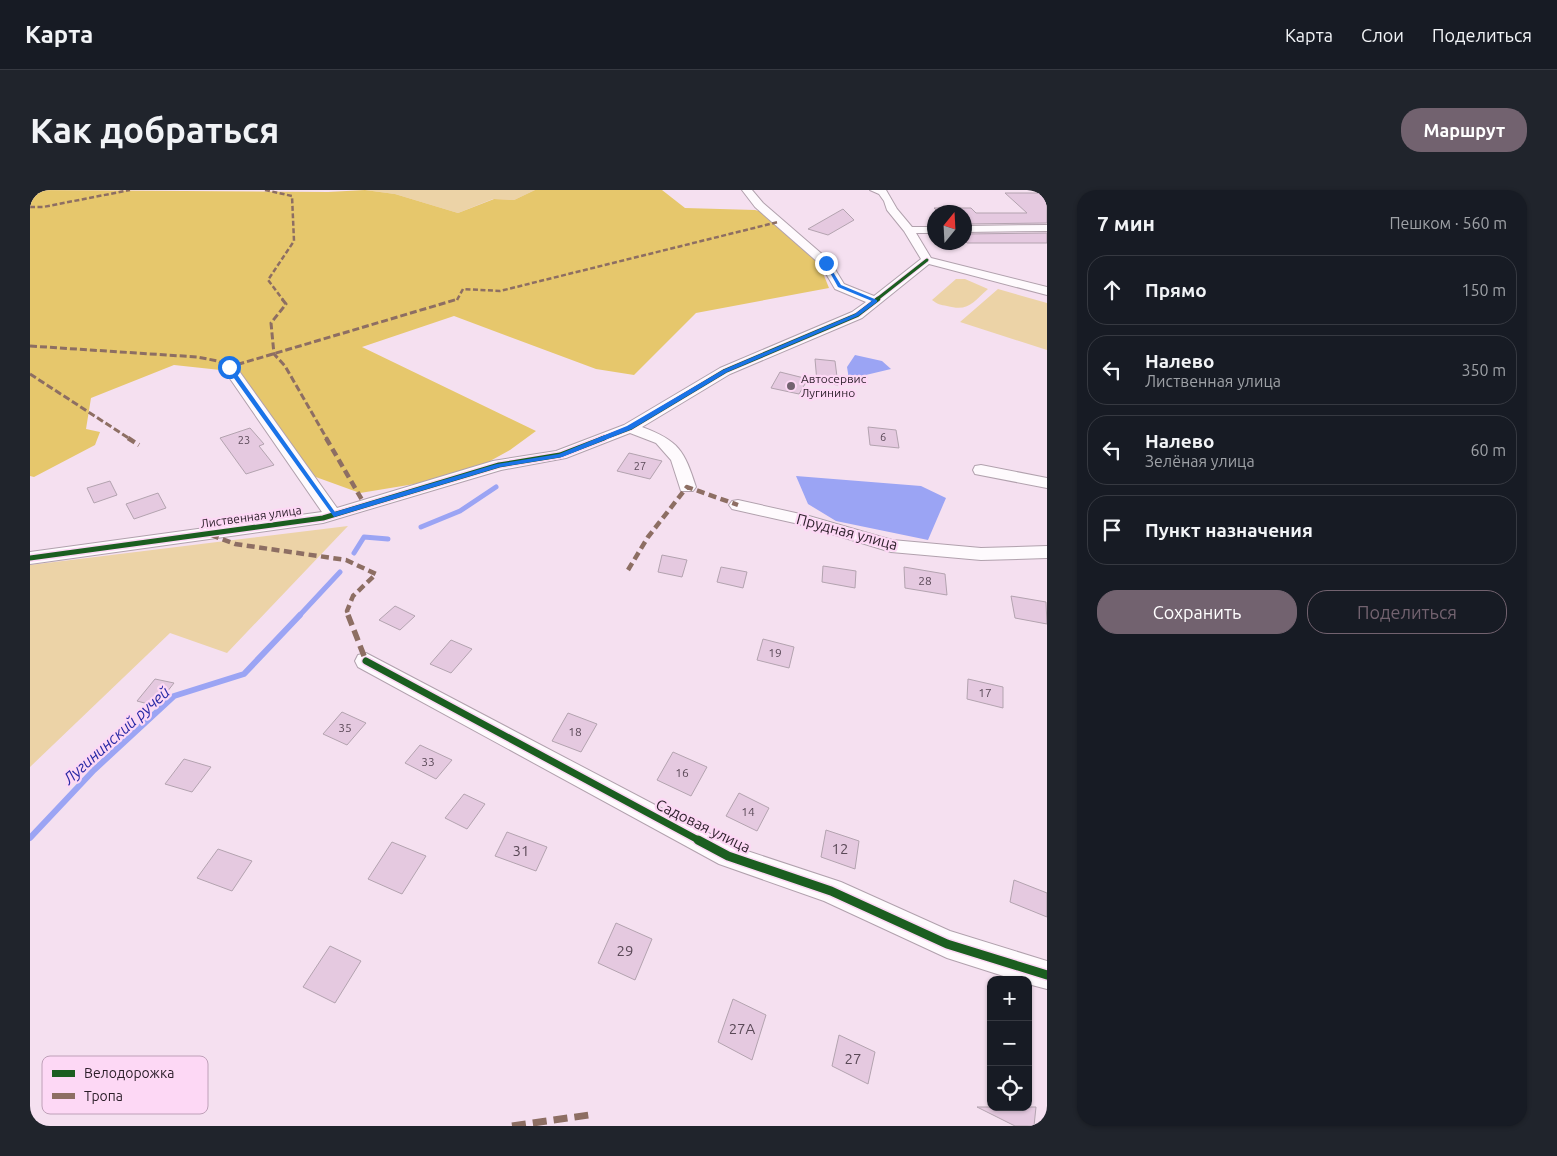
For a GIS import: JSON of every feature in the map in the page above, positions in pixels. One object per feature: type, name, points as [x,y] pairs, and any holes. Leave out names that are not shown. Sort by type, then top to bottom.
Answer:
[{"type":"street","points":[[747,190],[760,205],[826,263],[840,286],[875,301]]},
{"type":"street","points":[[875,190],[882,192],[889,201],[892,210],[909,230],[927,260],[1047,291]]},
{"type":"street","points":[[972,229],[1047,228]]},
{"type":"street","points":[[909,230],[927,230]]},
{"type":"street","name":"Лиственная улица","points":[[30,558],[334,515],[499,465],[560,455],[630,428],[725,371],[857,315],[927,260]]},
{"type":"street","points":[[229,367],[334,515]]},
{"type":"street","points":[[630,428],[662,440],[680,459],[687,487]]},
{"type":"street","points":[[981,470],[1047,483]]},
{"type":"street","name":"Прудная улица","points":[[738,505],[803,520],[891,546],[981,554],[1047,552]]},
{"type":"street","name":"Садовая улица","points":[[366,661],[728,856],[831,891],[947,944],[1047,975]]},
{"type":"shaded area","points":[[37,190],[328,192],[365,190],[395,194],[458,213],[494,199],[514,200],[535,190],[662,190],[685,208],[755,210],[773,215],[797,244],[819,263],[829,288],[696,313],[634,375],[596,369],[454,316],[362,347],[536,431],[510,450],[463,476],[360,493],[313,476],[239,372],[174,365],[91,398],[86,429],[100,432],[95,445],[34,477],[30,476],[30,192]]},
{"type":"shaded area","points":[[365,190],[535,190],[514,200],[493,199],[458,213],[395,194]]},
{"type":"shaded area","points":[[956,279],[965,279],[988,289],[970,305],[961,308],[941,305],[932,300]]},
{"type":"shaded area","points":[[998,289],[1047,303],[1047,350],[960,322]]},
{"type":"shaded area","points":[[348,526],[227,653],[170,633],[30,767],[30,565]]},
{"type":"water","points":[[855,355],[882,361],[891,369],[849,379],[847,367]]},
{"type":"water","points":[[796,476],[921,486],[946,498],[928,540],[836,521],[808,504]]},
{"type":"building","points":[[1005,193],[1047,193],[1047,223],[972,224],[972,209],[976,213],[1027,213]]},
{"type":"building","points":[[843,209],[854,220],[828,235],[808,229]]},
{"type":"building","points":[[1047,233],[1047,243],[972,243],[972,234]]},
{"type":"building","points":[[815,359],[835,361],[838,385],[817,382]]},
{"type":"building","points":[[780,372],[808,379],[799,394],[771,388]]},
{"type":"building","points":[[868,427],[896,430],[899,448],[870,445]]},
{"type":"building","points":[[250,428],[264,444],[259,446],[274,465],[246,474],[220,438]]},
{"type":"building","points":[[629,453],[662,461],[650,479],[617,471]]},
{"type":"building","points":[[110,481],[117,495],[94,503],[87,488]]},
{"type":"building","points":[[158,493],[166,508],[134,519],[126,504]]},
{"type":"building","points":[[662,555],[687,560],[682,577],[658,572]]},
{"type":"building","points":[[823,566],[856,571],[855,588],[822,582]]},
{"type":"building","points":[[721,567],[747,572],[743,588],[717,582]]},
{"type":"building","points":[[904,567],[945,574],[947,595],[905,588]]},
{"type":"building","points":[[1011,596],[1046,602],[1047,624],[1015,618]]},
{"type":"building","points":[[395,606],[415,616],[400,630],[379,620]]},
{"type":"building","points":[[763,639],[794,647],[789,668],[757,660]]},
{"type":"building","points":[[451,640],[472,649],[451,673],[430,664]]},
{"type":"building","points":[[155,679],[174,683],[156,706],[137,701]]},
{"type":"building","points":[[968,679],[1003,687],[1003,708],[967,699]]},
{"type":"building","points":[[342,712],[366,723],[347,745],[323,734]]},
{"type":"building","points":[[568,713],[597,724],[581,752],[552,741]]},
{"type":"building","points":[[420,745],[452,760],[436,779],[405,763]]},
{"type":"building","points":[[673,752],[707,767],[691,796],[657,780]]},
{"type":"building","points":[[184,759],[211,767],[192,792],[165,784]]},
{"type":"building","points":[[739,793],[769,808],[757,831],[726,816]]},
{"type":"building","points":[[464,794],[485,804],[467,829],[445,818]]},
{"type":"building","points":[[826,830],[859,841],[855,869],[821,857]]},
{"type":"building","points":[[507,832],[547,847],[536,871],[495,856]]},
{"type":"building","points":[[392,842],[426,856],[402,894],[368,879]]},
{"type":"building","points":[[218,849],[252,861],[232,891],[197,878]]},
{"type":"building","points":[[1014,880],[1047,893],[1047,917],[1010,902]]},
{"type":"building","points":[[616,923],[652,939],[635,980],[598,963]]},
{"type":"building","points":[[330,946],[361,961],[335,1003],[303,987]]},
{"type":"building","points":[[733,999],[766,1015],[752,1060],[718,1042]]},
{"type":"building","points":[[839,1035],[875,1052],[868,1084],[832,1066]]},
{"type":"building","points":[[977,1107],[987,1107],[987,1111],[1032,1111],[1032,1107],[1036,1107],[1034,1126],[1015,1126]]},
{"type":"waterway","name":"Лугининский ручей","points":[[421,527],[460,511],[496,487]]},
{"type":"waterway","name":"Лугининский ручей","points":[[354,553],[364,537],[388,539]]},
{"type":"waterway","name":"Лугининский ручей","points":[[299,616],[340,572]]},
{"type":"waterway","name":"Лугининский ручей","points":[[30,838],[94,770],[174,696],[244,674],[300,615]]},
{"type":"marked path","points":[[30,207],[43,207],[130,190]]},
{"type":"marked path","points":[[265,190],[292,196],[294,241],[268,280],[286,304],[271,323],[274,354],[285,366],[365,505]]},
{"type":"marked path","points":[[30,346],[197,357],[218,361],[229,367],[457,300],[463,289],[500,291],[778,222]]},
{"type":"marked path","points":[[30,374],[139,445]]},
{"type":"marked path","points":[[628,570],[648,537],[687,487],[738,505]]},
{"type":"marked path","points":[[211,535],[235,544],[346,560],[376,574],[353,596],[347,611],[366,661]]},
{"type":"marked path","points":[[512,1126],[589,1115]]},
{"type":"cycle path","points":[[30,558],[323,518],[499,465],[560,455],[630,428],[725,371],[857,315],[927,260]]},
{"type":"cycle path","points":[[366,661],[728,856],[831,891],[947,944],[1047,975]]},
{"type":"place","name":"Автосервис Лугинино","points":[[791,386]]},
{"type":"route","points":[[229,367],[334,515],[499,465],[560,455],[630,428],[725,371],[857,315],[875,301],[840,286],[826,263]]}]
